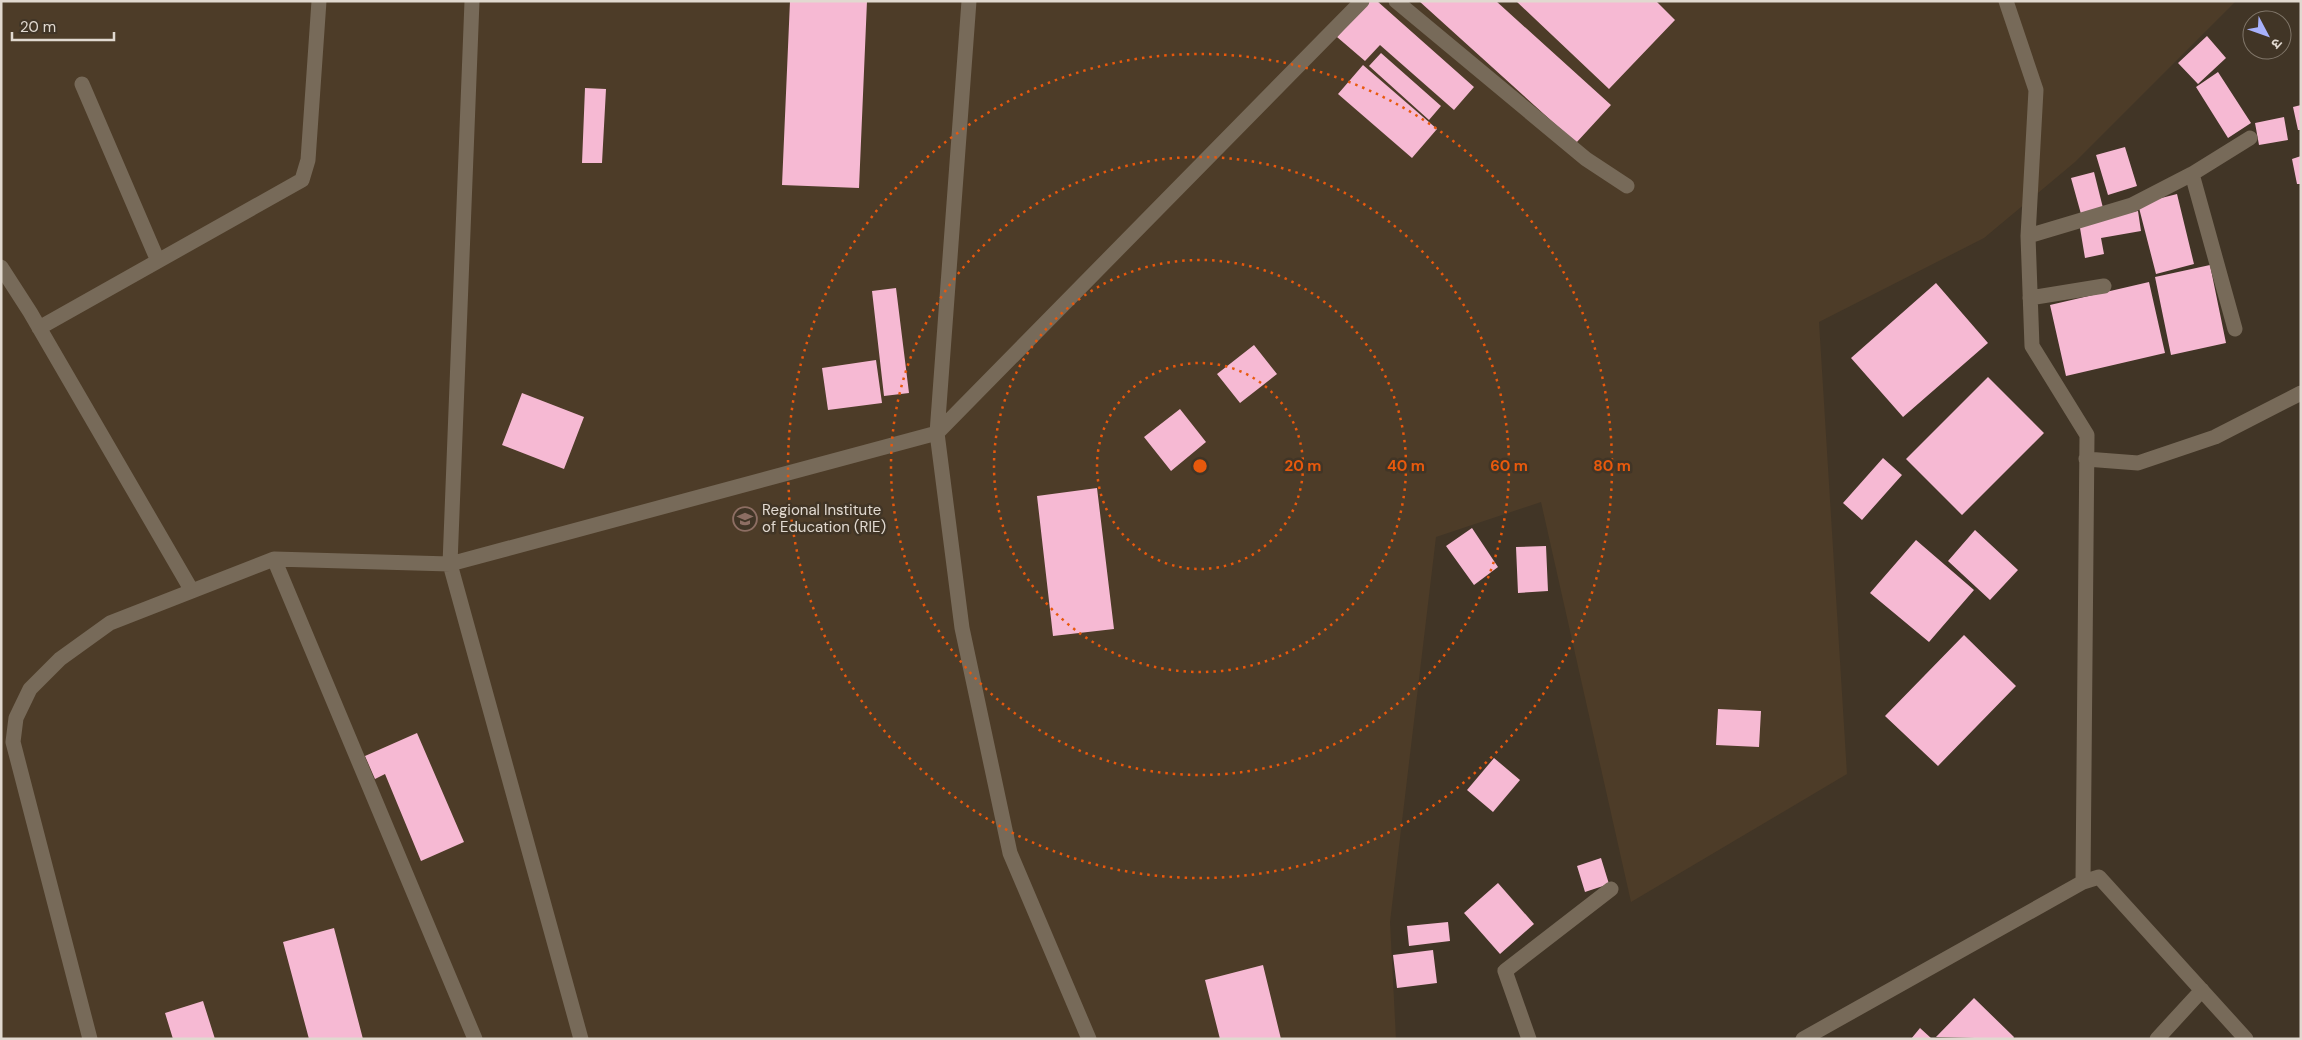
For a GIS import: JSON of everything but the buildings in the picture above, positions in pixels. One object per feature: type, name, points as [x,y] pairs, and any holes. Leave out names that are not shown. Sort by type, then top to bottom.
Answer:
[{"type":"street","points":[[39,328],[302,180],[308,160],[319,1]]},
{"type":"street","points":[[472,1],[450,564],[581,1039]]},
{"type":"street","points":[[969,1],[937,433],[962,628],[1010,853],[1089,1039]]},
{"type":"street","points":[[90,1039],[13,742],[16,718],[30,689],[60,659],[110,623],[274,559],[450,564],[937,433],[1362,1]]},
{"type":"street","points":[[1396,1],[1586,159],[1627,186]]},
{"type":"street","points":[[2006,1],[2036,90],[2028,236],[2032,346],[2087,435],[2083,882]]},
{"type":"street","points":[[82,84],[158,262]]},
{"type":"street","points":[[2028,236],[2132,205],[2192,174],[2250,138]]},
{"type":"street","points":[[2192,174],[2235,329]]},
{"type":"street","points":[[1,267],[39,328],[192,591]]},
{"type":"street","points":[[2030,298],[2104,286]]},
{"type":"street","points":[[2086,459],[2138,463],[2215,437],[2301,393]]},
{"type":"street","points":[[274,559],[475,1039]]},
{"type":"street","points":[[1803,1039],[2083,882],[2099,877],[2246,1039]]},
{"type":"street","points":[[1525,1038],[1505,971],[1611,889]]},
{"type":"street","points":[[2157,1039],[2202,990]]},
{"type":"shaded area","name":"Regional Institute of Education (RIE)","points":[[1,1],[2236,1],[2075,162],[1984,238],[1819,322],[1847,774],[1631,902],[1541,502],[1436,537],[1390,922],[1396,1039],[1,1039]]},
{"type":"place","name":"Regional Institute of Education (RIE)","points":[[745,519]]}]
